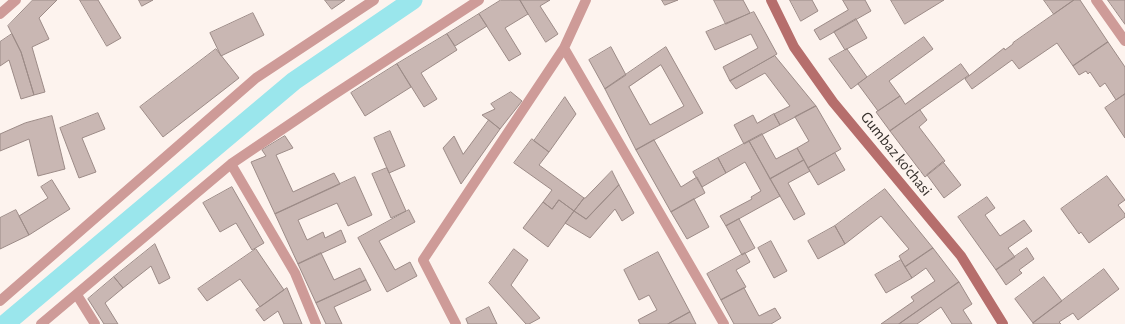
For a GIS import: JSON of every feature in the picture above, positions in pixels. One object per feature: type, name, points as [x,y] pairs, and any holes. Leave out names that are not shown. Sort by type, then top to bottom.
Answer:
[{"type":"main road","name":"Gumbaz ko'chasi","points":[[770,0],[794,47],[820,84],[833,102],[961,256],[1003,324]]},
{"type":"street","points":[[0,14],[16,0]]},
{"type":"street","points":[[0,302],[256,78],[374,0]]},
{"type":"street","points":[[41,324],[231,164],[327,99],[479,0]]},
{"type":"street","points":[[456,324],[422,260],[564,48],[586,0]]},
{"type":"street","points":[[1096,0],[1125,41]]},
{"type":"street","points":[[564,48],[724,324]]},
{"type":"street","points":[[231,164],[295,273],[316,324]]},
{"type":"street","points":[[77,295],[95,324]]},
{"type":"building","points":[[33,0],[57,0],[39,18],[49,39],[32,47],[45,92],[34,95],[21,52],[8,26]]},
{"type":"building","points":[[80,0],[98,0],[121,38],[107,46]]},
{"type":"building","points":[[139,0],[153,0],[142,6]]},
{"type":"building","points":[[325,0],[345,0],[332,9]]},
{"type":"building","points":[[501,0],[520,0],[528,14],[505,28],[521,54],[509,61],[479,14]]},
{"type":"building","points":[[520,0],[550,0],[540,6],[558,34],[546,42]]},
{"type":"building","points":[[662,0],[678,0],[665,5]]},
{"type":"building","points":[[714,0],[743,0],[750,13],[726,24]]},
{"type":"building","points":[[790,0],[812,0],[818,11],[801,21]]},
{"type":"building","points":[[843,0],[865,0],[871,11],[820,40],[814,30],[848,10]]},
{"type":"building","points":[[891,0],[944,0],[905,24]]},
{"type":"building","points":[[1044,0],[1074,0],[1054,14]]},
{"type":"building","points":[[1074,0],[1080,0],[1108,42],[1073,66],[1057,43],[1019,69],[1012,60],[972,89],[965,79],[1004,48],[1005,50]]},
{"type":"building","points":[[1108,0],[1125,0],[1125,24]]},
{"type":"building","points":[[754,12],[777,54],[730,81],[723,67],[758,48],[751,34],[715,50],[706,32]]},
{"type":"building","points":[[253,13],[264,35],[221,56],[210,33]]},
{"type":"building","points":[[479,14],[487,26],[455,46],[447,34]]},
{"type":"building","points":[[856,19],[867,38],[845,50],[834,32]]},
{"type":"building","points":[[12,34],[21,52],[34,95],[21,99],[9,60],[0,66],[0,42]]},
{"type":"building","points":[[447,34],[457,50],[421,73],[437,99],[424,107],[397,64]]},
{"type":"building","points":[[924,37],[933,49],[889,81],[900,96],[878,111],[858,84]]},
{"type":"building","points":[[1108,42],[1125,67],[1125,94],[1116,100],[1105,83],[1100,87],[1090,72],[1088,74],[1086,71],[1079,75],[1073,66]]},
{"type":"building","points":[[611,47],[626,75],[605,89],[589,60]]},
{"type":"building","points":[[666,47],[703,113],[636,150],[605,89]],"holes":[[[661,65],[684,106],[650,125],[629,87]]]},
{"type":"building","points":[[216,49],[239,78],[163,137],[140,107]]},
{"type":"building","points":[[847,49],[867,77],[851,89],[829,59]]},
{"type":"building","points":[[775,56],[816,106],[780,125],[774,114],[790,106],[765,73],[736,89],[730,81]]},
{"type":"building","points":[[397,64],[411,87],[365,116],[351,93]]},
{"type":"building","points":[[961,64],[969,75],[890,131],[876,112],[900,96],[905,104]]},
{"type":"building","points":[[511,92],[522,101],[500,129],[482,115],[495,109],[491,104]]},
{"type":"building","points":[[1125,94],[1125,138],[1105,108]]},
{"type":"building","points":[[565,97],[576,114],[549,152],[534,141]]},
{"type":"building","points":[[816,106],[841,149],[808,168],[797,148],[809,141],[795,117]]},
{"type":"building","points":[[920,110],[927,120],[919,127],[945,161],[925,177],[890,131]]},
{"type":"building","points":[[98,113],[105,129],[82,138],[96,172],[79,178],[60,128]]},
{"type":"building","points":[[774,114],[780,125],[744,144],[734,125],[753,115],[757,123]]},
{"type":"building","points":[[52,116],[65,169],[38,176],[29,139],[0,151],[0,134],[25,123]]},
{"type":"building","points":[[489,120],[500,129],[461,184],[443,148],[454,136],[463,154]]},
{"type":"building","points":[[390,131],[405,166],[389,173],[374,138]]},
{"type":"building","points":[[762,134],[776,159],[797,148],[804,160],[770,179],[749,141]]},
{"type":"building","points":[[285,136],[293,148],[276,155],[293,192],[334,173],[340,184],[275,214],[251,162],[266,156],[262,150]]},
{"type":"building","points":[[532,139],[549,152],[539,165],[584,198],[574,211],[559,200],[552,209],[543,202],[552,190],[514,163]]},
{"type":"building","points":[[654,140],[681,187],[697,177],[705,193],[671,212],[636,150]]},
{"type":"building","points":[[749,141],[780,196],[726,226],[720,216],[752,199],[751,197],[761,191],[745,162],[726,173],[718,158]]},
{"type":"building","points":[[835,153],[845,170],[818,185],[808,168]]},
{"type":"building","points":[[718,158],[726,173],[702,187],[693,172]]},
{"type":"building","points":[[804,160],[810,171],[788,183],[805,214],[794,220],[770,179]]},
{"type":"building","points":[[943,162],[961,185],[944,198],[927,175]]},
{"type":"building","points":[[387,168],[406,211],[391,218],[372,174]]},
{"type":"building","points":[[612,171],[619,185],[586,219],[574,211],[584,198]]},
{"type":"building","points":[[1107,176],[1125,200],[1118,205],[1125,214],[1125,217],[1089,243],[1081,232],[1079,234],[1061,209]]},
{"type":"building","points":[[355,177],[372,215],[348,226],[337,203],[298,220],[307,240],[323,232],[325,238],[341,230],[346,242],[298,264],[275,214]]},
{"type":"building","points":[[52,180],[70,209],[29,235],[19,216],[48,198],[41,187]]},
{"type":"building","points":[[619,185],[634,213],[622,221],[615,209],[590,238],[565,223],[574,211],[586,219]]},
{"type":"building","points":[[232,187],[264,243],[252,250],[236,223],[220,232],[203,203]]},
{"type":"building","points":[[885,189],[933,248],[905,267],[899,256],[909,249],[881,216],[845,244],[835,226]]},
{"type":"building","points":[[987,197],[995,208],[985,215],[1000,236],[1024,220],[1032,231],[1008,248],[1015,257],[996,270],[958,217]]},
{"type":"building","points":[[694,199],[709,227],[687,239],[671,212]]},
{"type":"building","points":[[559,200],[574,211],[548,247],[523,228],[543,202],[552,209]]},
{"type":"building","points":[[16,210],[29,235],[0,249],[0,218]]},
{"type":"building","points":[[409,210],[415,222],[379,241],[395,270],[410,262],[417,276],[387,292],[358,238]]},
{"type":"building","points":[[739,219],[755,248],[742,255],[726,226]]},
{"type":"building","points":[[835,226],[845,244],[818,259],[808,241]]},
{"type":"building","points":[[771,241],[787,271],[774,278],[758,248]]},
{"type":"building","points":[[155,244],[170,278],[159,284],[151,266],[123,288],[114,277]]},
{"type":"building","points":[[933,248],[959,282],[899,324],[881,324],[914,301],[911,297],[935,281],[926,268],[912,278],[905,267]]},
{"type":"building","points":[[1027,248],[1034,259],[1019,270],[1022,273],[1006,285],[996,270]]},
{"type":"building","points":[[256,249],[284,290],[260,307],[240,279],[207,301],[198,289]]},
{"type":"building","points":[[514,249],[528,260],[511,285],[540,318],[529,324],[526,324],[489,283]]},
{"type":"building","points":[[658,252],[690,312],[668,324],[640,324],[638,320],[657,310],[649,295],[639,300],[624,270]]},
{"type":"building","points":[[321,253],[334,280],[360,268],[366,280],[316,303],[298,264]]},
{"type":"building","points":[[745,253],[750,262],[736,270],[746,287],[721,300],[707,274]]},
{"type":"building","points":[[901,260],[912,278],[886,293],[875,275]]},
{"type":"building","points":[[1104,269],[1119,289],[1078,320],[1073,313],[1059,322],[1061,324],[1033,324],[1033,323]]},
{"type":"building","points":[[114,277],[123,288],[105,303],[118,324],[104,324],[88,299]]},
{"type":"building","points":[[1044,277],[1062,301],[1033,323],[1015,299]]},
{"type":"building","points":[[366,280],[371,290],[334,307],[342,324],[326,324],[316,303]]},
{"type":"building","points":[[959,282],[972,304],[963,310],[972,324],[952,324],[941,307],[917,324],[899,324]]},
{"type":"building","points":[[287,288],[302,324],[284,324],[278,311],[264,321],[256,310]]},
{"type":"building","points":[[744,288],[759,316],[775,308],[781,318],[771,324],[734,324],[721,300]]},
{"type":"building","points":[[489,307],[497,324],[468,324],[466,319]]},
{"type":"building","points":[[690,312],[696,324],[668,324]]},
{"type":"waterway","points":[[5,324],[294,81],[413,0]]}]
